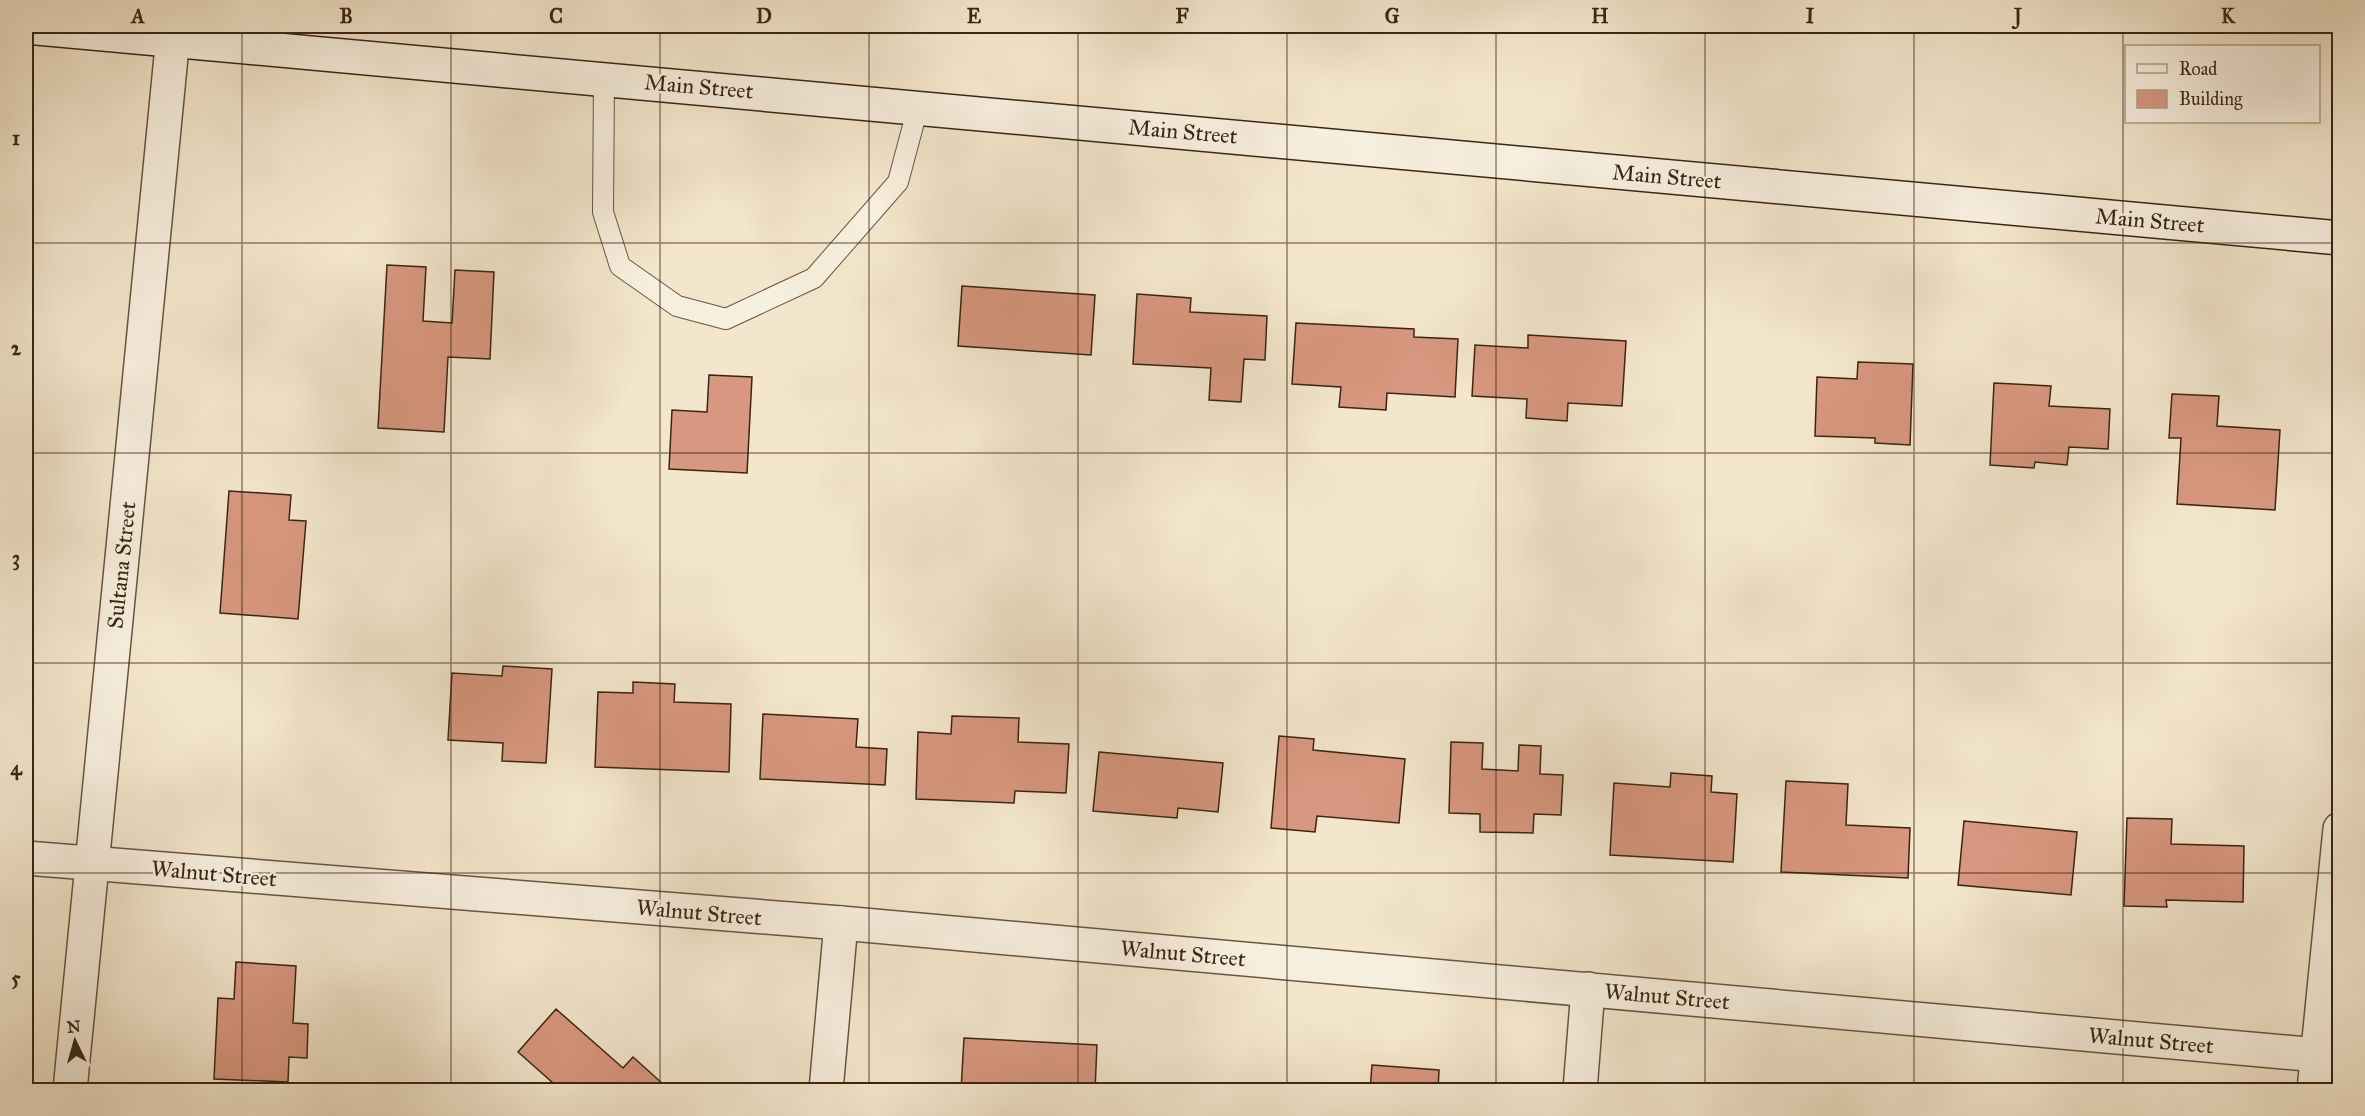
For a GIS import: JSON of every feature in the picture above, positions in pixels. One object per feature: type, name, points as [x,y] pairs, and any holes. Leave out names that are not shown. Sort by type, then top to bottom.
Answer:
[{"type":"street","name":"Main Street","points":[[26,27],[174,32],[604,78],[2340,238]]},
{"type":"street","name":"Sultana Street","points":[[70,1090],[174,32]]},
{"type":"street","points":[[2314,1090],[2328,1056],[2340,829]]},
{"type":"street","name":"Walnut Street","points":[[26,858],[842,923],[2328,1056]]},
{"type":"street","points":[[826,1090],[842,923]]},
{"type":"street","points":[[1580,1090],[1588,989]]},
{"type":"lane","points":[[604,78],[603,212],[620,266],[677,306],[726,319],[814,278],[898,182],[918,107]]},
{"type":"building","points":[[387,265],[426,267],[423,321],[452,323],[455,270],[494,272],[490,359],[448,357],[444,432],[378,428]]},
{"type":"building","points":[[962,286],[1095,295],[1091,355],[958,346]]},
{"type":"building","points":[[1137,294],[1191,298],[1190,312],[1267,316],[1265,360],[1244,359],[1241,402],[1209,400],[1211,368],[1133,364]]},
{"type":"building","points":[[1296,323],[1414,329],[1414,337],[1458,339],[1455,397],[1387,393],[1386,410],[1339,407],[1341,387],[1292,384]]},
{"type":"building","points":[[1528,335],[1626,341],[1622,406],[1568,403],[1567,421],[1526,418],[1527,399],[1472,396],[1475,345],[1528,348]]},
{"type":"building","points":[[1858,362],[1913,364],[1910,445],[1875,443],[1875,438],[1815,436],[1817,377],[1857,379]]},
{"type":"building","points":[[709,375],[752,377],[747,473],[669,469],[672,410],[707,412]]},
{"type":"building","points":[[1994,383],[2051,386],[2049,406],[2110,409],[2108,449],[2069,447],[2067,465],[2035,462],[2034,468],[1990,465]]},
{"type":"building","points":[[2172,394],[2219,396],[2217,426],[2280,430],[2275,510],[2177,504],[2181,438],[2169,438]]},
{"type":"building","points":[[229,491],[291,495],[289,520],[306,521],[298,619],[220,613]]},
{"type":"building","points":[[503,666],[552,669],[546,763],[502,761],[503,743],[448,740],[452,673],[502,676]]},
{"type":"building","points":[[633,682],[675,684],[674,702],[731,704],[729,772],[595,767],[598,692],[633,693]]},
{"type":"building","points":[[763,714],[858,719],[856,747],[887,749],[885,785],[760,779]]},
{"type":"building","points":[[952,716],[1019,718],[1018,742],[1069,744],[1066,793],[1015,791],[1014,803],[916,799],[918,732],[951,734]]},
{"type":"building","points":[[1279,736],[1314,739],[1313,750],[1405,759],[1399,823],[1317,816],[1315,832],[1271,828]]},
{"type":"building","points":[[1451,742],[1483,743],[1482,769],[1518,771],[1519,745],[1541,746],[1540,774],[1563,775],[1561,815],[1534,814],[1533,833],[1480,832],[1480,814],[1449,813]]},
{"type":"building","points":[[1099,752],[1223,763],[1218,812],[1178,808],[1177,818],[1093,811]]},
{"type":"building","points":[[1671,773],[1712,776],[1711,792],[1737,794],[1733,862],[1610,855],[1614,783],[1670,787]]},
{"type":"building","points":[[1786,781],[1848,784],[1846,825],[1910,828],[1908,878],[1781,872]]},
{"type":"building","points":[[2127,818],[2172,819],[2171,844],[2244,846],[2243,902],[2166,900],[2167,907],[2124,906]]},
{"type":"building","points":[[1964,821],[2077,832],[2071,895],[1958,885]]},
{"type":"building","points":[[236,962],[296,966],[293,1023],[308,1024],[307,1058],[289,1057],[288,1082],[214,1079],[218,998],[234,999]]},
{"type":"building","points":[[556,1009],[623,1068],[633,1057],[663,1084],[658,1090],[561,1090],[518,1052]]},
{"type":"building","points":[[964,1038],[1097,1045],[1095,1090],[961,1090]]},
{"type":"building","points":[[1372,1065],[1439,1070],[1438,1090],[1370,1090]]}]
